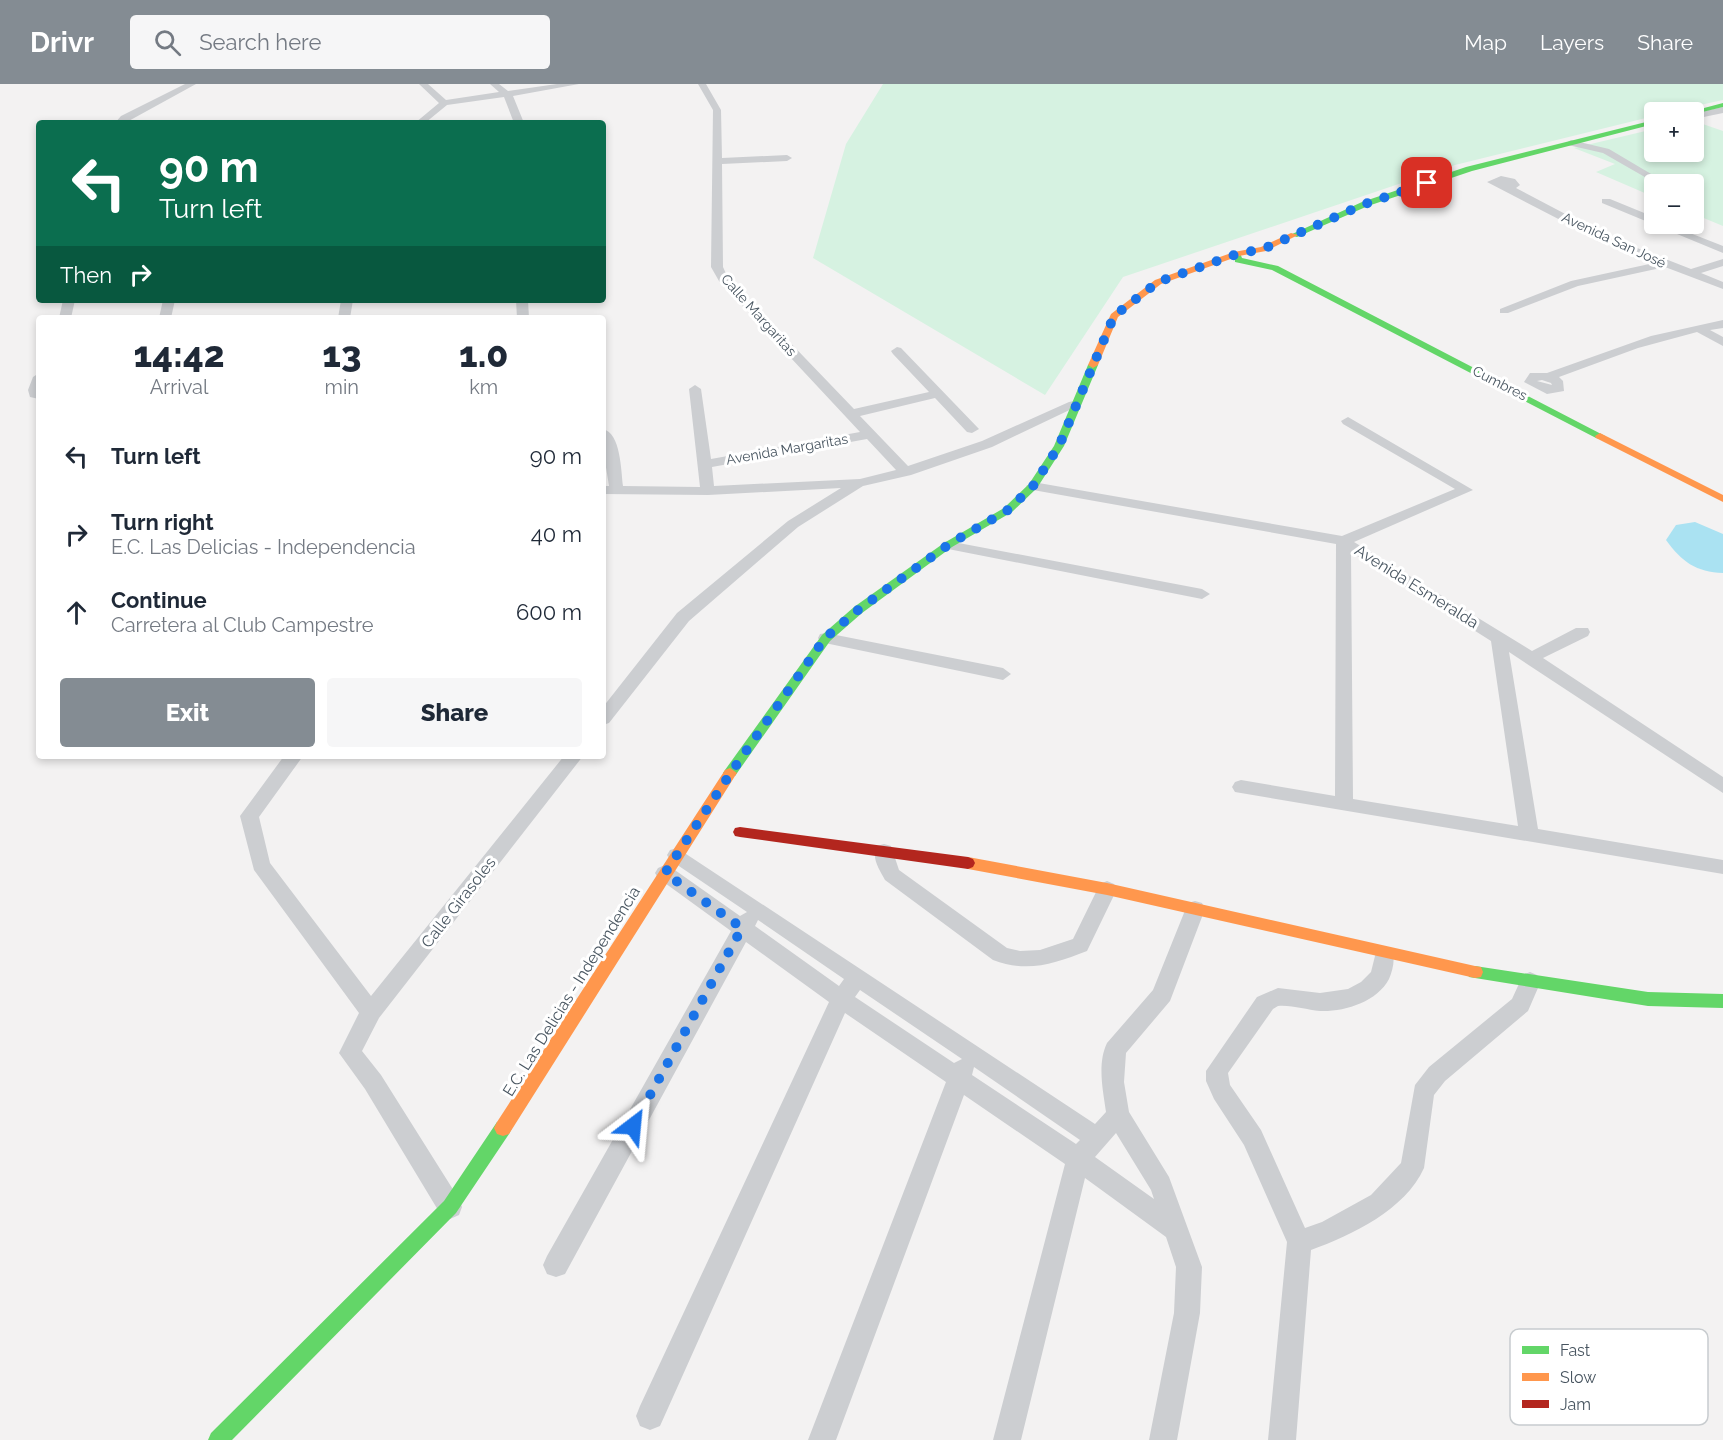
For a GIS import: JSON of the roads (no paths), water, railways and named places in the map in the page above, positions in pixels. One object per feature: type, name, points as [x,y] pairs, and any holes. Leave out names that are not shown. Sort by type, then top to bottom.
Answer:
[{"type":"street","points":[[122,120],[192,84]]},
{"type":"street","points":[[423,84],[444,103]]},
{"type":"street","points":[[494,84],[508,95],[518,120]]},
{"type":"street","points":[[424,120],[444,103],[575,84]]},
{"type":"street","name":"Calle Margaritas","points":[[702,84],[717,110],[717,267],[723,279],[906,472]]},
{"type":"street","points":[[1704,111],[1723,105]]},
{"type":"street","points":[[1704,113],[1723,110]]},
{"type":"street","points":[[1707,113],[1723,119]]},
{"type":"street","name":"E.C. Las Delicias - Independencia","points":[[218,1440],[450,1207],[511,1117],[730,774],[825,638],[858,610],[948,545],[1008,510],[1033,486],[1059,446],[1074,405],[1114,316],[1158,282],[1237,254],[1263,249],[1365,204],[1471,168],[1644,124]]},
{"type":"street","points":[[1571,143],[1606,151],[1646,174]]},
{"type":"street","points":[[717,161],[787,158]]},
{"type":"street","points":[[1471,168],[1504,183]]},
{"type":"street","name":"Avenida San José","points":[[1504,183],[1605,239],[1663,264],[1723,284]]},
{"type":"street","name":"Avenida San José","points":[[1504,183],[1611,237],[1690,273]]},
{"type":"street","points":[[1606,201],[1644,217]]},
{"type":"street","points":[[1684,234],[1723,250]]},
{"type":"street","points":[[1263,249],[1275,268]]},
{"type":"street","name":"Cumbres","points":[[1237,254],[1238,260],[1275,268],[1516,390],[1723,499]]},
{"type":"street","points":[[1690,273],[1723,262]]},
{"type":"street","points":[[1504,311],[1575,283],[1663,264]]},
{"type":"street","points":[[1516,390],[1533,384],[1534,376],[1553,379],[1606,358],[1723,324]]},
{"type":"street","points":[[1701,330],[1723,329]]},
{"type":"street","points":[[1701,330],[1723,342]]},
{"type":"street","points":[[897,351],[972,429]]},
{"type":"street","points":[[695,389],[708,491]]},
{"type":"street","points":[[851,414],[936,394]]},
{"type":"street","points":[[606,437],[608,439],[610,490],[708,491],[860,483],[906,472],[987,444],[1074,405]]},
{"type":"street","points":[[1344,803],[1343,541],[1466,490],[1348,421]]},
{"type":"street","name":"Avenida Margaritas","points":[[705,464],[870,434]]},
{"type":"street","points":[[606,715],[683,617],[793,524],[860,483]]},
{"type":"street","name":"Avenida Esmeralda","points":[[1033,486],[1343,541],[1499,637],[1723,786]]},
{"type":"street","points":[[948,545],[1202,594]]},
{"type":"street","points":[[1531,658],[1582,632]]},
{"type":"street","points":[[1499,637],[1529,835]]},
{"type":"street","points":[[825,638],[1003,674]]},
{"type":"street","points":[[292,759],[249,816],[261,865],[371,1012]]},
{"type":"street","name":"Calle Girasoles","points":[[450,1207],[373,1082],[350,1053],[371,1012],[572,759]]},
{"type":"street","points":[[1241,787],[1723,867]]},
{"type":"street","points":[[740,832],[884,851],[1107,889],[1383,954],[1530,981],[1649,1000],[1723,1001]]},
{"type":"street","points":[[884,851],[885,862],[892,875],[1000,954],[1016,962],[1045,958],[1080,945],[1107,889]]},
{"type":"street","points":[[671,864],[757,909],[1097,1138]]},
{"type":"street","points":[[671,864],[742,928],[841,999],[958,1076],[1177,1230]]},
{"type":"street","points":[[556,1265],[742,928],[757,909]]},
{"type":"street","points":[[1163,1440],[1187,1313],[1189,1267],[1161,1185],[1118,1115],[1113,1082],[1115,1050],[1162,996],[1194,909]]},
{"type":"street","points":[[1282,1440],[1299,1242],[1253,1138],[1219,1086],[1217,1071],[1265,1003],[1273,997],[1285,995],[1320,1002],[1350,998],[1370,987],[1380,977],[1383,954]]},
{"type":"street","points":[[650,1416],[841,999],[858,977]]},
{"type":"street","points":[[1299,1242],[1328,1232],[1380,1203],[1412,1168],[1423,1092],[1437,1074],[1520,1005],[1530,981]]},
{"type":"street","points":[[822,1440],[958,1076],[971,1053]]},
{"type":"street","points":[[1007,1440],[1078,1159],[1118,1115]]},
{"type":"water","points":[[1695,522],[1723,534],[1723,573],[1705,571],[1690,564],[1666,540],[1676,525]]}]
